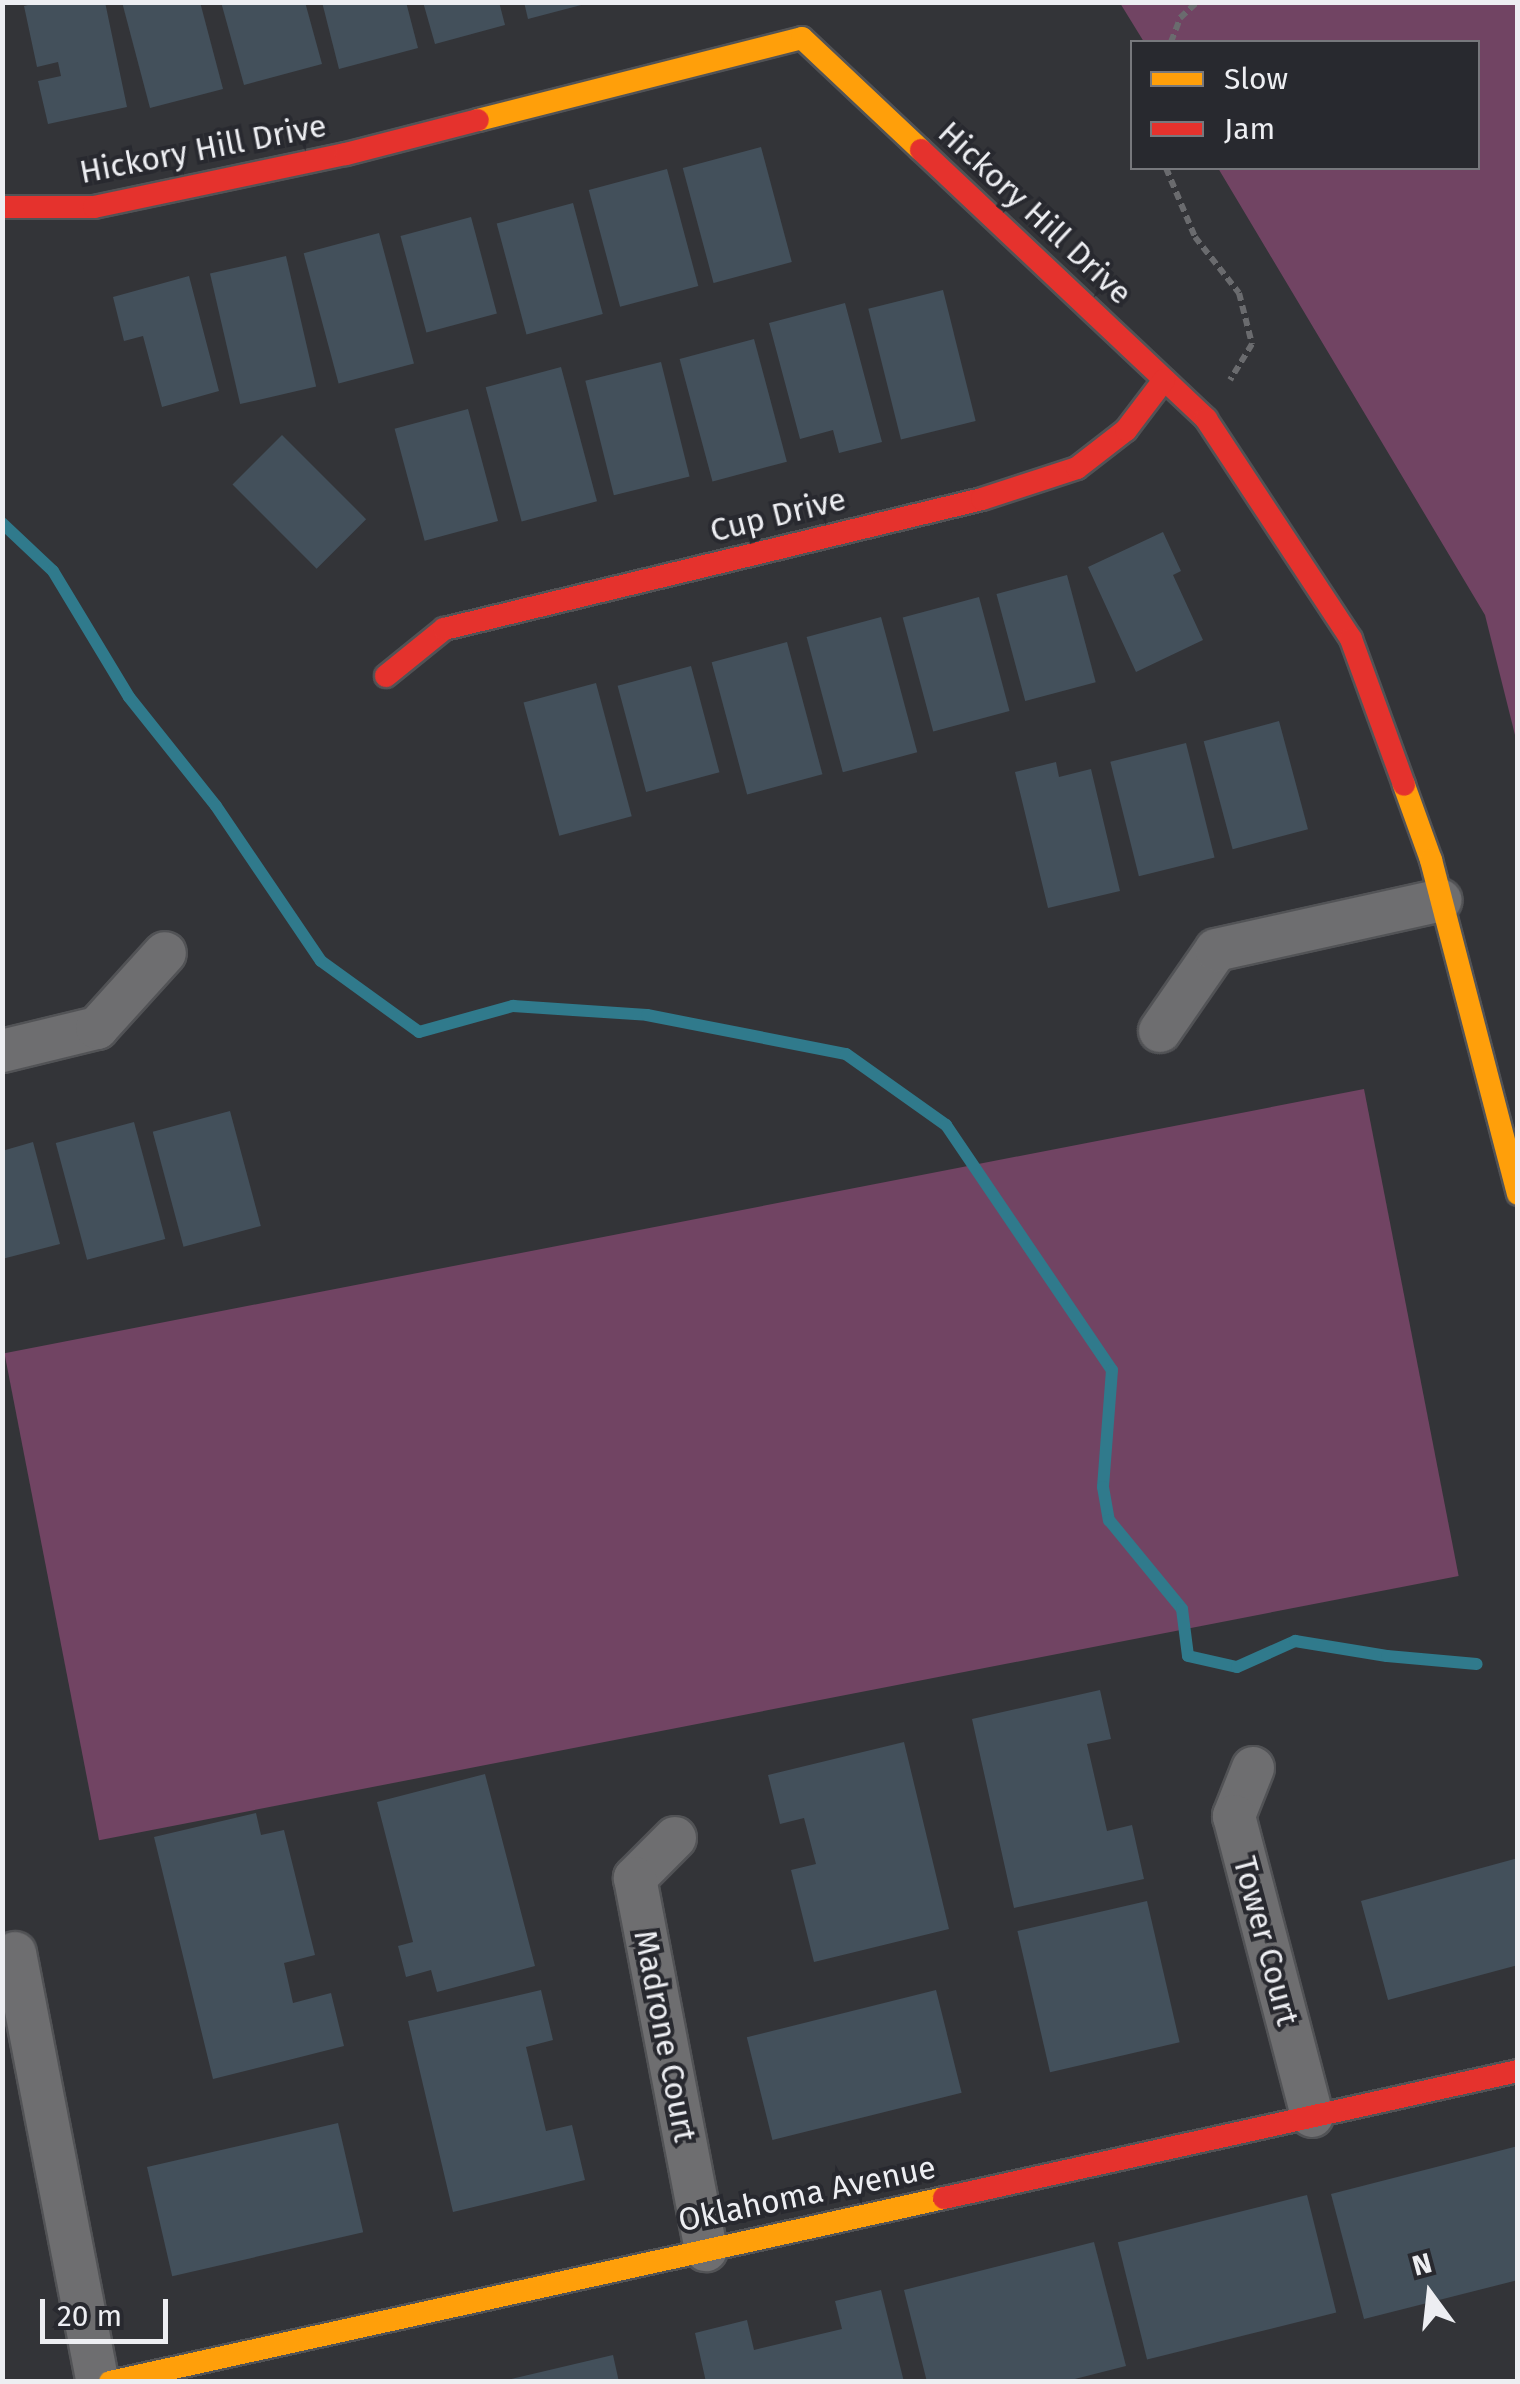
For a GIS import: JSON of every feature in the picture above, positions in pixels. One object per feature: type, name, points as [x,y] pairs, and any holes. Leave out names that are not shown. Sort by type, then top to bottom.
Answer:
[{"type":"street","name":"Hickory Hill Drive","points":[[2,207],[94,207],[307,162],[802,38],[1206,420],[1350,639],[1442,900],[1518,1194]]},
{"type":"street","name":"Cup Drive","points":[[386,676],[444,629],[982,499],[1077,468],[1126,430],[1164,380]]},
{"type":"street","points":[[1160,1030],[1216,950],[1442,900]]},
{"type":"street","points":[[2,1051],[97,1028],[166,953]]},
{"type":"street","name":"Tower Court","points":[[1253,1768],[1234,1816],[1312,2116]]},
{"type":"street","name":"Madrone Court","points":[[675,1838],[635,1878],[706,2250]]},
{"type":"street","points":[[16,1953],[98,2382]]},
{"type":"street","name":"Oklahoma Avenue","points":[[110,2382],[1518,2071]]},
{"type":"path","points":[[1172,40],[1180,18],[1196,2]]},
{"type":"path","points":[[1167,170],[1195,237],[1239,294],[1252,344],[1206,420]]},
{"type":"shaded area","points":[[1120,3],[1517,3],[1517,743],[1485,615],[1219,170],[1480,170],[1480,40],[1143,40]]},
{"type":"shaded area","points":[[1364,1089],[1459,1576],[99,1840],[4,1353]]},
{"type":"building","points":[[39,2],[105,2],[127,107],[48,124],[38,81],[61,76],[58,62],[37,67],[24,6]]},
{"type":"building","points":[[122,2],[200,2],[223,89],[150,108]]},
{"type":"building","points":[[221,2],[305,2],[322,64],[244,85]]},
{"type":"building","points":[[322,2],[406,2],[418,48],[339,69]]},
{"type":"building","points":[[423,2],[499,2],[505,25],[435,44]]},
{"type":"building","points":[[524,2],[585,2],[585,4],[528,19]]},
{"type":"building","points":[[761,147],[792,262],[714,283],[683,168]]},
{"type":"building","points":[[667,169],[698,286],[620,307],[589,190]]},
{"type":"building","points":[[573,203],[603,314],[526,335],[497,223]]},
{"type":"building","points":[[471,217],[497,314],[426,332],[400,236]]},
{"type":"building","points":[[379,233],[414,363],[339,384],[304,253]]},
{"type":"building","points":[[286,256],[316,387],[240,404],[210,274]]},
{"type":"building","points":[[189,276],[219,391],[162,407],[143,336],[124,341],[113,297]]},
{"type":"building","points":[[943,290],[976,421],[901,440],[868,309]]},
{"type":"building","points":[[845,303],[882,442],[839,453],[833,430],[800,439],[769,323]]},
{"type":"building","points":[[754,339],[787,462],[712,482],[680,359]]},
{"type":"building","points":[[661,362],[690,476],[614,495],[585,381]]},
{"type":"building","points":[[561,367],[597,501],[522,521],[486,387]]},
{"type":"building","points":[[468,409],[498,521],[425,541],[395,429]]},
{"type":"building","points":[[282,435],[366,519],[317,569],[233,484]]},
{"type":"building","points":[[1163,532],[1181,571],[1173,575],[1203,640],[1136,672],[1088,567]]},
{"type":"building","points":[[1067,575],[1096,682],[1025,701],[996,594]]},
{"type":"building","points":[[979,597],[1010,711],[933,731],[903,617]]},
{"type":"building","points":[[881,617],[917,752],[843,772],[807,637]]},
{"type":"building","points":[[787,642],[822,774],[747,795],[712,662]]},
{"type":"building","points":[[691,666],[719,772],[646,792],[618,686]]},
{"type":"building","points":[[596,683],[632,816],[559,836],[524,702]]},
{"type":"building","points":[[1279,721],[1308,829],[1233,849],[1204,741]]},
{"type":"building","points":[[1186,743],[1215,857],[1139,876],[1110,762]]},
{"type":"building","points":[[1056,762],[1059,777],[1091,769],[1120,891],[1048,908],[1015,772]]},
{"type":"building","points":[[230,1111],[261,1226],[184,1247],[153,1132]]},
{"type":"building","points":[[134,1122],[165,1239],[87,1260],[56,1143]]},
{"type":"building","points":[[33,1142],[60,1244],[2,1259],[2,1151]]},
{"type":"building","points":[[1100,1690],[1111,1739],[1087,1744],[1107,1831],[1132,1825],[1144,1879],[1014,1908],[972,1719]]},
{"type":"building","points":[[904,1742],[949,1929],[814,1962],[791,1870],[816,1864],[804,1818],[780,1824],[768,1775]]},
{"type":"building","points":[[485,1774],[535,1966],[437,1992],[431,1970],[406,1977],[398,1946],[413,1942],[377,1802]]},
{"type":"building","points":[[256,1813],[261,1835],[284,1830],[315,1955],[284,1963],[293,2003],[331,1993],[344,2046],[213,2079],[154,1837]]},
{"type":"building","points":[[1518,1858],[1518,1965],[1388,2000],[1361,1901]]},
{"type":"building","points":[[1147,1901],[1180,2042],[1050,2072],[1017,1931]]},
{"type":"building","points":[[541,1990],[553,2040],[526,2047],[546,2131],[572,2125],[585,2180],[453,2212],[408,2021]]},
{"type":"building","points":[[936,1990],[962,2093],[772,2140],[747,2037]]},
{"type":"building","points":[[338,2123],[363,2232],[172,2276],[147,2167]]},
{"type":"building","points":[[1518,2146],[1518,2280],[1364,2319],[1331,2194]]},
{"type":"building","points":[[1307,2195],[1336,2312],[1147,2360],[1118,2242]]},
{"type":"building","points":[[1094,2242],[1126,2366],[1063,2382],[927,2382],[904,2290]]},
{"type":"building","points":[[881,2290],[904,2382],[706,2382],[695,2333],[747,2320],[754,2350],[842,2329],[835,2301]]},
{"type":"building","points":[[613,2355],[619,2382],[507,2382],[507,2380]]},
{"type":"waterway","points":[[2,523],[53,571],[129,697],[216,806],[321,961],[419,1032],[513,1006],[647,1015],[846,1054],[946,1125],[1112,1370],[1103,1487],[1109,1520],[1182,1609],[1188,1656],[1237,1667],[1295,1641],[1387,1656],[1477,1664]]},
{"type":"traffic: slow","points":[[478,120],[802,38],[921,150]]},
{"type":"traffic: slow","points":[[1404,785],[1431,860],[1518,1194]]},
{"type":"traffic: slow","points":[[110,2382],[944,2198]]},
{"type":"traffic: jam","points":[[2,207],[94,207],[346,154],[478,120]]},
{"type":"traffic: jam","points":[[921,150],[1206,419],[1351,639],[1404,785]]},
{"type":"traffic: jam","points":[[386,676],[444,629],[982,499],[1077,468],[1126,430],[1164,380]]},
{"type":"traffic: jam","points":[[944,2198],[1518,2071]]}]
